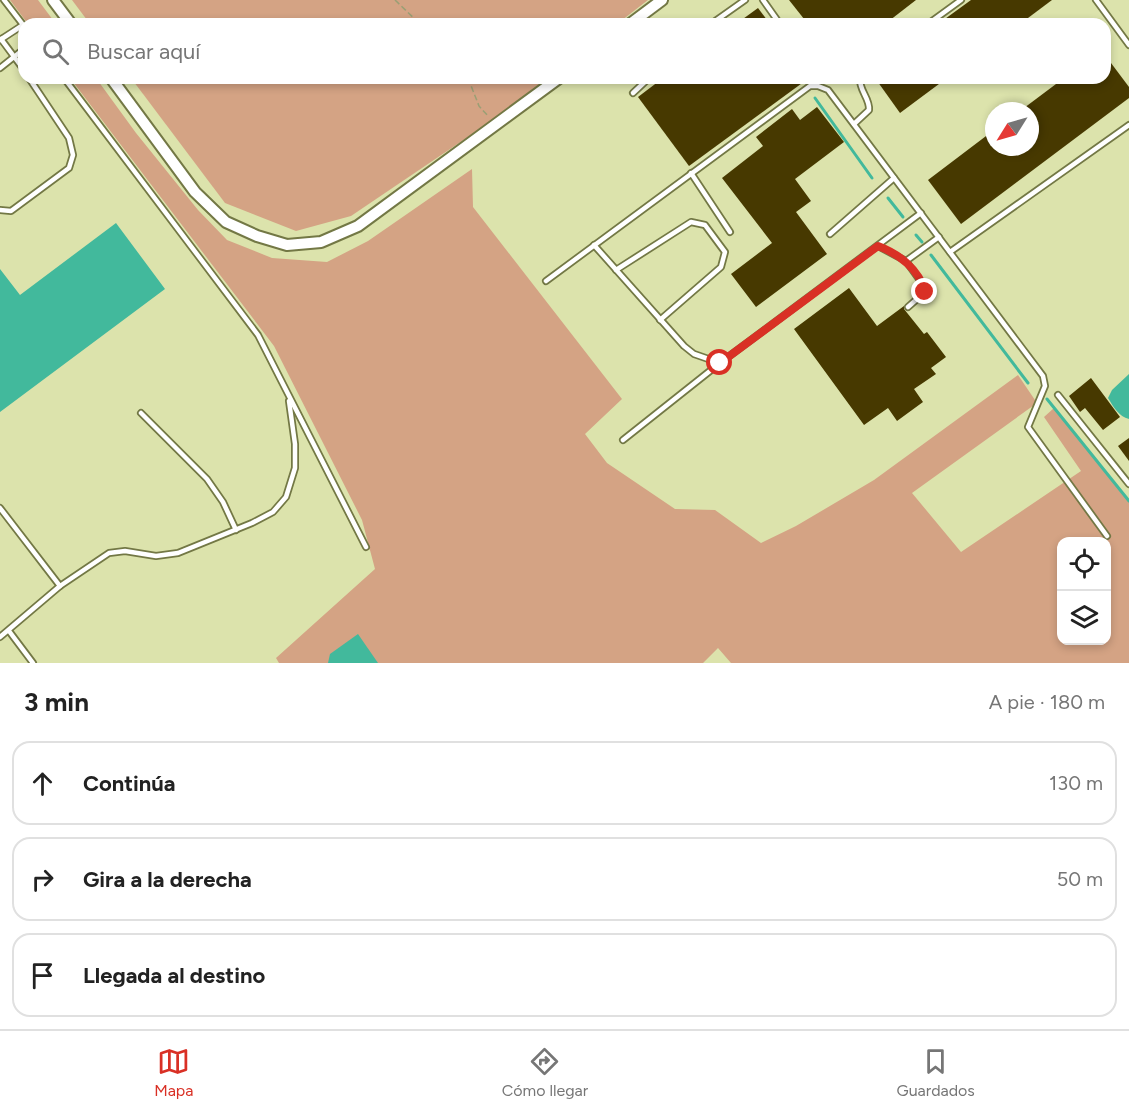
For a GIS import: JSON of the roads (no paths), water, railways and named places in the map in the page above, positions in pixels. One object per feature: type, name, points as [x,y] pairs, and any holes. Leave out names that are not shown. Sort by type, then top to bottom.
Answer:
[{"type":"street","points":[[53,0],[66,18]]},
{"type":"street","points":[[638,18],[662,0]]},
{"type":"street","points":[[115,84],[195,192],[226,222],[257,236],[287,245],[321,242],[358,226],[551,84]]},
{"type":"lane","points":[[4,0],[18,18]]},
{"type":"lane","points":[[720,18],[746,0]]},
{"type":"lane","points":[[763,0],[776,18]]},
{"type":"lane","points":[[936,18],[960,0]]},
{"type":"lane","points":[[1096,0],[1109,18]]},
{"type":"lane","points":[[1111,20],[1129,45]]},
{"type":"lane","points":[[18,29],[0,39],[18,61]]},
{"type":"lane","points":[[0,68],[18,54]]},
{"type":"lane","points":[[0,210],[11,211],[69,168],[73,155],[69,138],[33,84]]},
{"type":"lane","points":[[69,84],[258,335],[366,547]]},
{"type":"lane","points":[[633,93],[643,84]]},
{"type":"lane","points":[[854,124],[870,110],[870,104],[860,84]]},
{"type":"lane","points":[[546,281],[810,86],[828,90],[1043,376],[1045,386],[1028,427],[1107,536]]},
{"type":"lane","points":[[950,252],[1129,125]]},
{"type":"lane","points":[[691,173],[730,231]]},
{"type":"lane","points":[[830,234],[894,178]]},
{"type":"lane","points":[[623,440],[720,363],[921,213]]},
{"type":"lane","points":[[616,270],[691,222],[705,225],[724,252],[721,267],[660,320]]},
{"type":"lane","points":[[906,261],[939,237]]},
{"type":"lane","points":[[594,245],[693,354],[720,363]]},
{"type":"lane","points":[[878,246],[906,261],[924,286],[925,292],[908,307]]},
{"type":"lane","points":[[0,637],[60,586],[109,554],[125,551],[156,556],[178,554],[273,512],[286,497],[295,468],[295,444],[288,395]]},
{"type":"lane","points":[[1058,395],[1129,484]]},
{"type":"lane","points":[[141,413],[207,479],[223,502],[236,530]]},
{"type":"lane","points":[[0,508],[60,586]]},
{"type":"lane","points":[[9,631],[33,663]]},
{"type":"water","points":[[116,223],[165,289],[0,412],[0,269],[20,295]]},
{"type":"water","points":[[1129,374],[1129,419],[1119,414],[1108,398],[1112,390]]},
{"type":"water","points":[[358,634],[378,663],[328,663],[330,654]]},
{"type":"waterway","points":[[815,98],[872,178]]},
{"type":"waterway","points":[[888,198],[903,217]]},
{"type":"waterway","points":[[916,235],[922,242]]},
{"type":"waterway","points":[[931,255],[1028,383]]},
{"type":"waterway","points":[[1047,399],[1129,501]]}]
